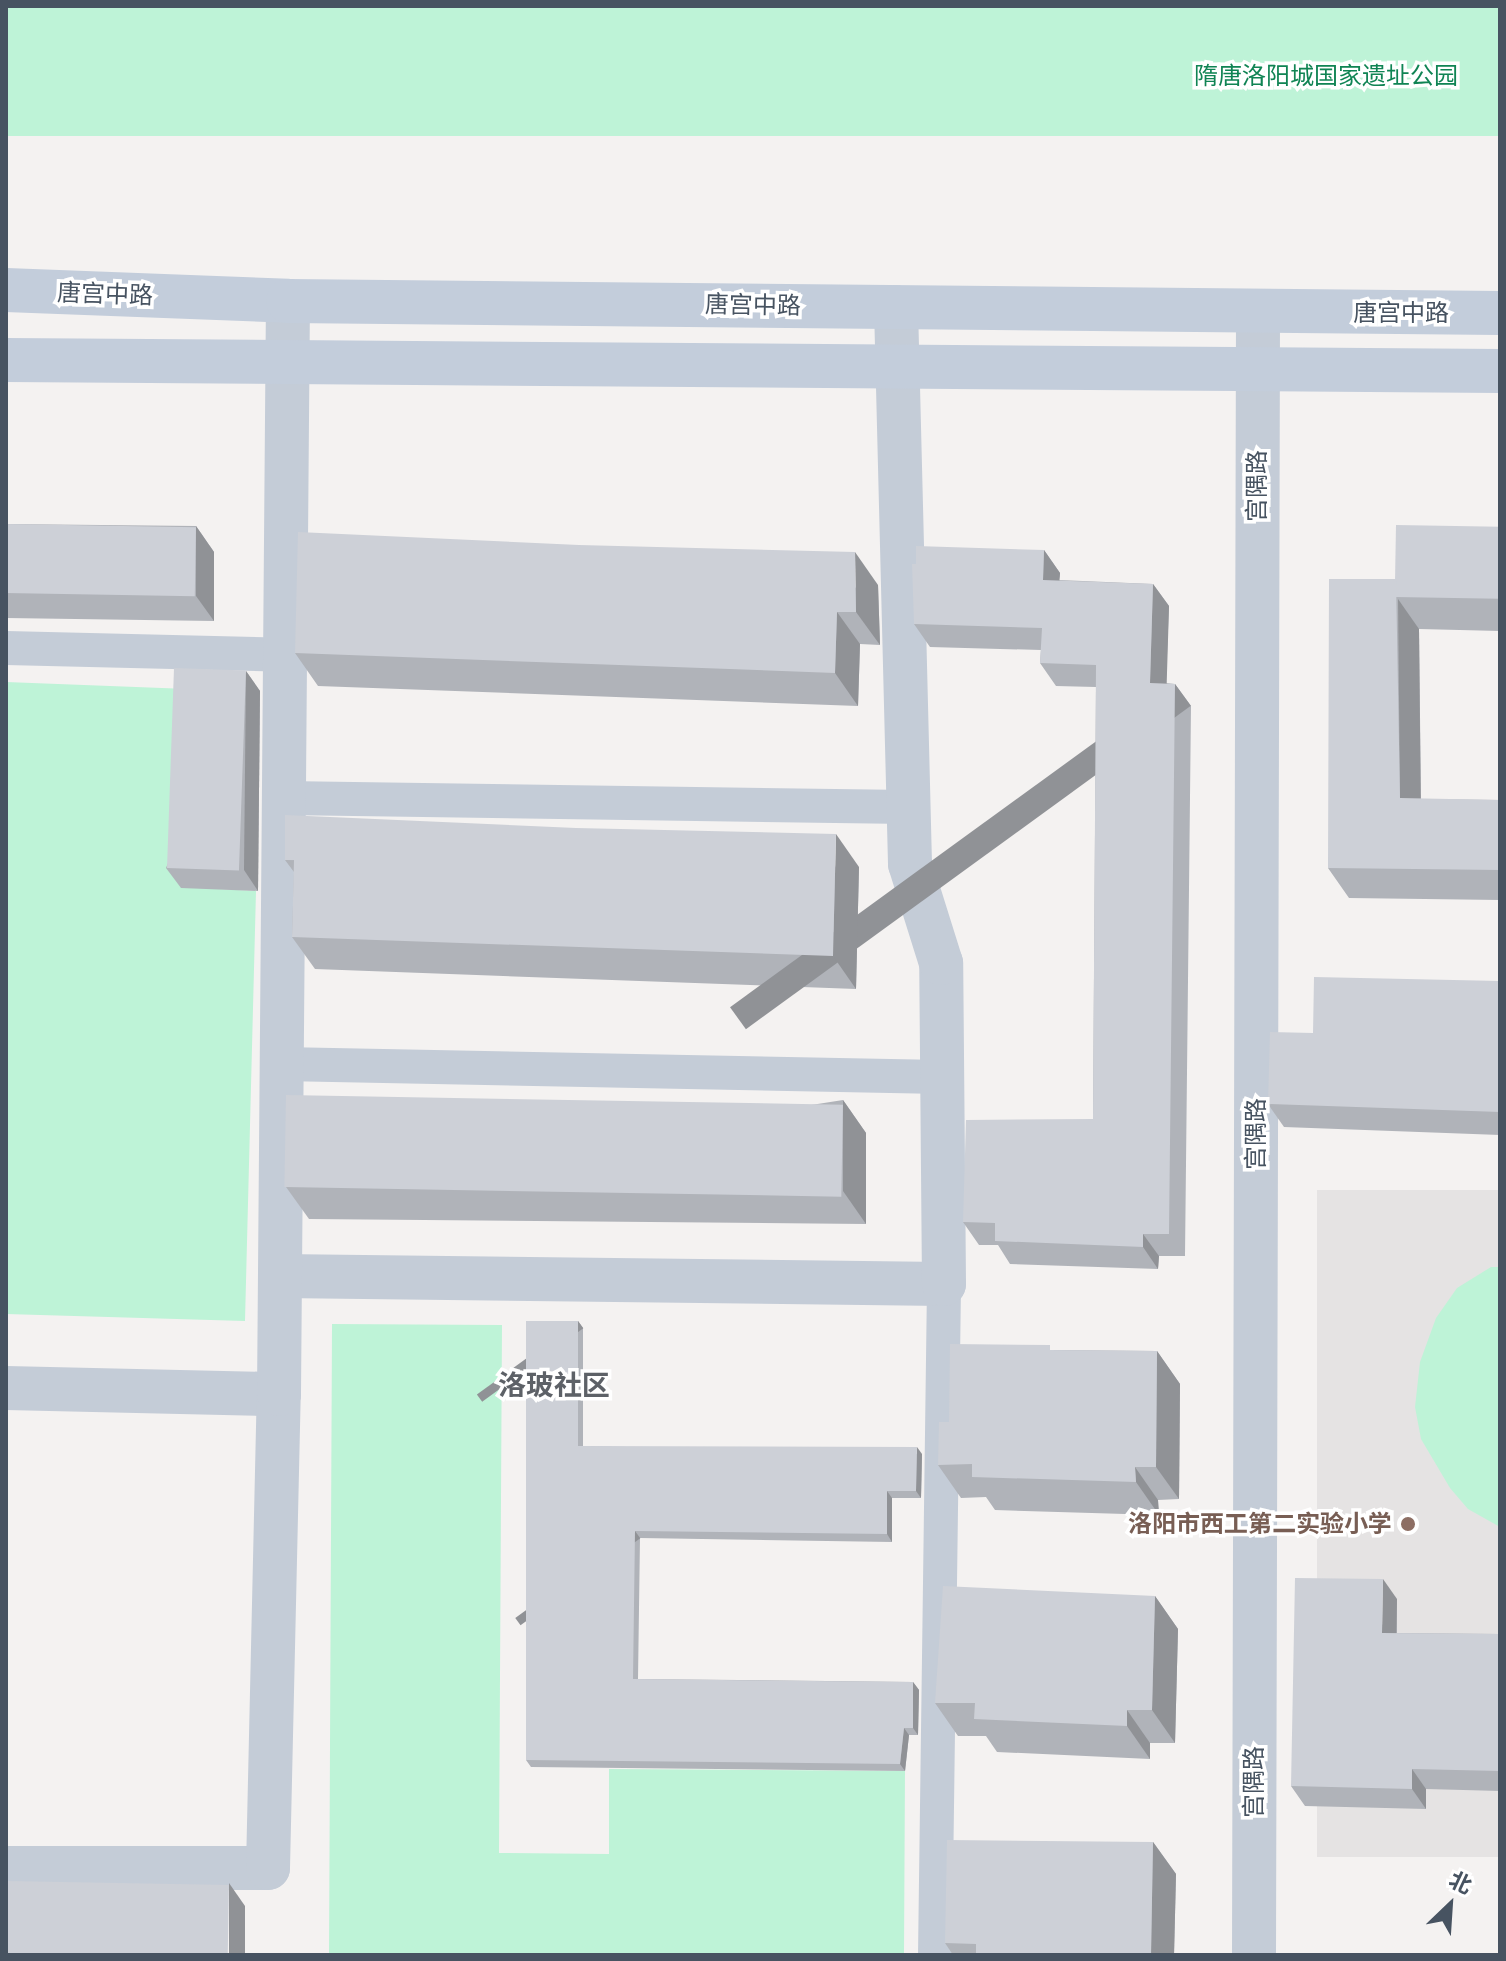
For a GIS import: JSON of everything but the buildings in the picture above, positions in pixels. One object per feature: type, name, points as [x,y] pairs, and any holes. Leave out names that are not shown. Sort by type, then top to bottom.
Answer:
[{"type":"main road","name":"唐宫中路","points":[[6,290],[288,301],[1258,314],[1500,313]]},
{"type":"main road","points":[[6,360],[1500,371]]},
{"type":"street","points":[[6,1868],[268,1868],[279,1394],[288,301]]},
{"type":"street","points":[[280,1276],[944,1284],[941,963],[910,864],[896,307]]},
{"type":"street","name":"宫隅路","points":[[1254,1955],[1258,314]]},
{"type":"street","points":[[6,1388],[279,1394]]},
{"type":"lane","points":[[6,648],[285,655]]},
{"type":"lane","points":[[284,798],[908,807]]},
{"type":"lane","points":[[282,1064],[942,1077]]},
{"type":"lane","points":[[935,1955],[944,1284]]},
{"type":"shaded area","name":"洛阳市西工第二实验小学","points":[[1317,1190],[1500,1190],[1500,1857],[1317,1857]]},
{"type":"green space","name":"隋唐洛阳城国家遗址公园","points":[[6,6],[1500,6],[1500,136],[6,136]]},
{"type":"green space","points":[[6,682],[188,689],[181,887],[256,891],[245,1321],[6,1314]]},
{"type":"green space","points":[[1491,1267],[1500,1267],[1500,1527],[1468,1509],[1450,1488],[1421,1439],[1415,1407],[1420,1362],[1436,1318],[1457,1288]]},
{"type":"green space","points":[[332,1324],[502,1325],[499,1853],[609,1854],[609,1769],[905,1771],[904,1955],[329,1955]]},
{"type":"place","name":"洛阳市西工第二实验小学","points":[[1408,1524]]},
{"type":"district","name":"洛玻社区","points":[[554,1385]]}]
